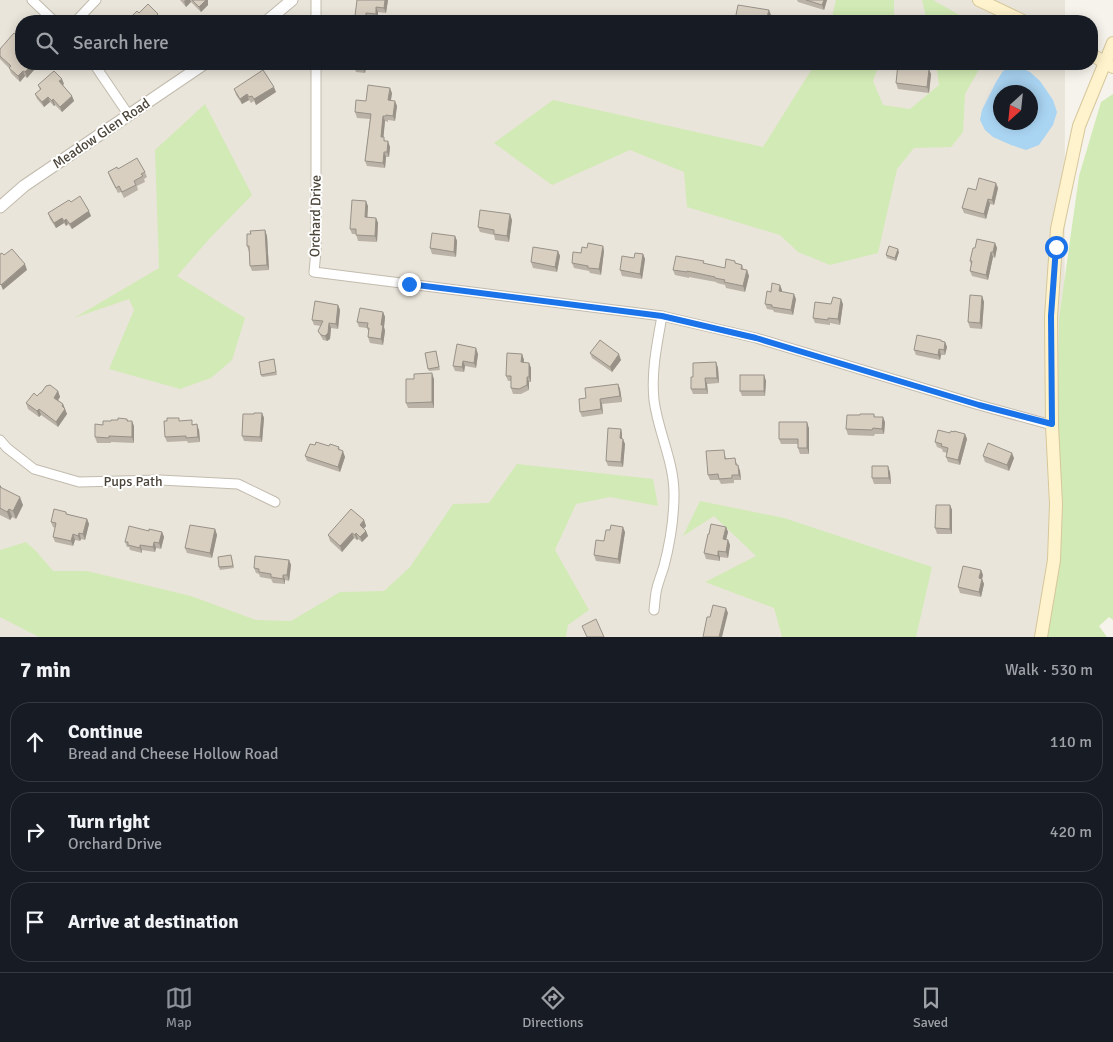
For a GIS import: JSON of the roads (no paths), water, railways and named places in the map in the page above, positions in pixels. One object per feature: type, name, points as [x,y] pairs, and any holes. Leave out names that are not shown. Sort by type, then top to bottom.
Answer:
[{"type":"main road","points":[[979,0],[1011,15]]},
{"type":"main road","points":[[1041,637],[1054,560],[1056,504],[1052,424],[1051,316],[1057,229],[1079,126],[1109,64],[1113,43]]},
{"type":"street","points":[[32,0],[48,15]]},
{"type":"street","points":[[82,15],[96,0]]},
{"type":"street","points":[[274,15],[292,0]]},
{"type":"street","points":[[316,0],[316,15]]},
{"type":"street","points":[[98,70],[128,114]]},
{"type":"street","name":"Meadow Glen Road","points":[[0,207],[24,186],[195,70]]},
{"type":"street","name":"Orchard Drive","points":[[316,70],[316,251],[314,272],[662,316],[756,338],[979,405],[1052,424]]},
{"type":"street","points":[[654,610],[657,586],[664,565],[672,528],[674,493],[671,464],[654,401],[653,376],[662,316]]},
{"type":"street","name":"Pups Path","points":[[0,440],[7,448],[34,469],[80,482],[160,480],[238,484],[275,502]]},
{"type":"water","points":[[1005,70],[1026,70],[1040,81],[1053,100],[1057,112],[1053,125],[1039,145],[1026,150],[1011,145],[993,137],[985,130],[980,120],[982,110],[993,88],[993,130],[1038,130],[1038,85],[994,85]]}]
